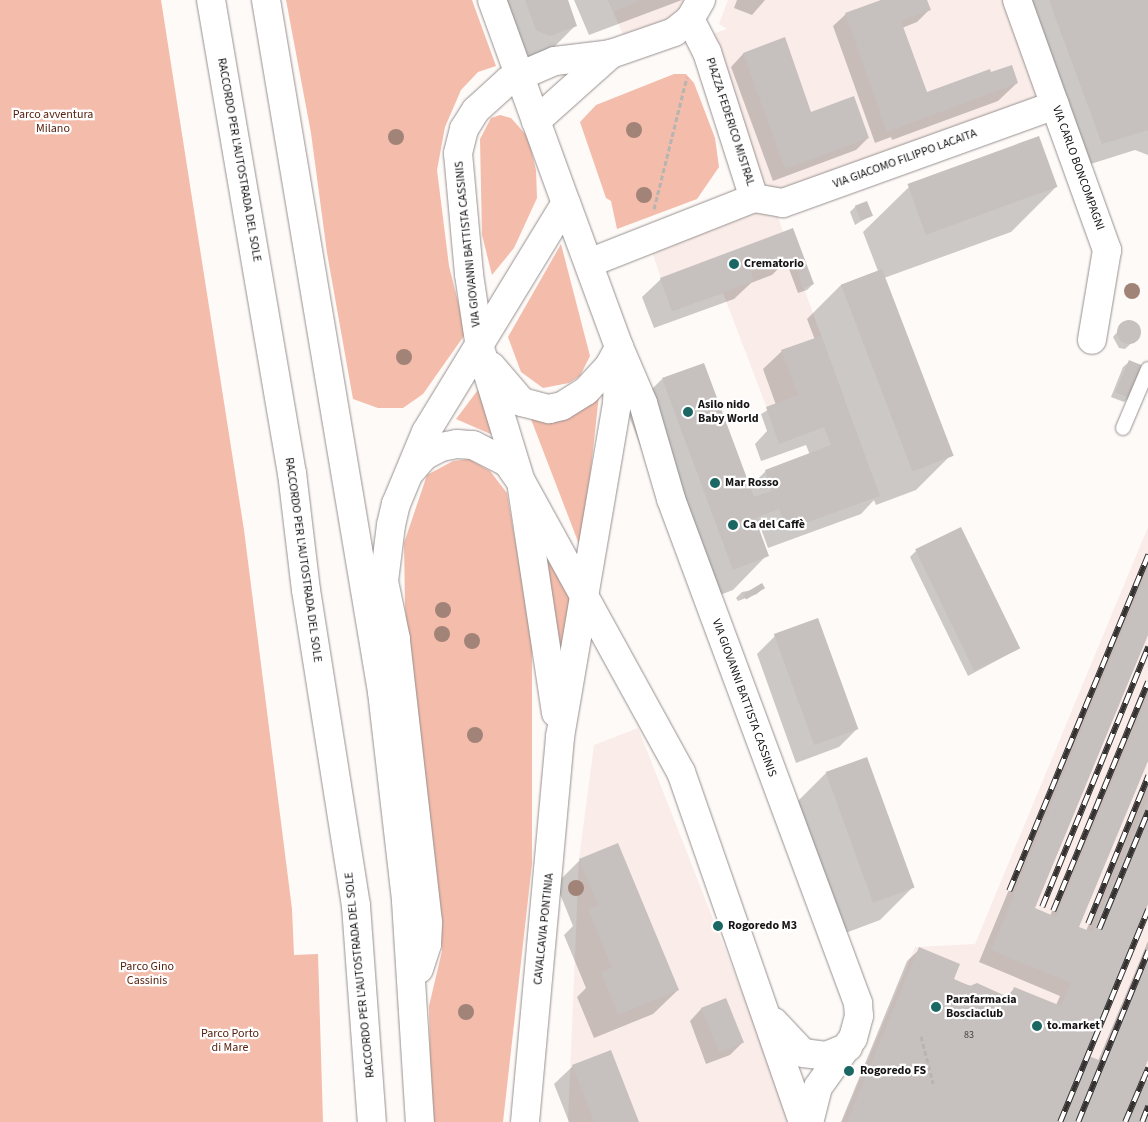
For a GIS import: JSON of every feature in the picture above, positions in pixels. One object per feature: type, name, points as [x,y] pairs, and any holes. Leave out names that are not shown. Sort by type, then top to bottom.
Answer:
[{"type":"main road","name":"RACCORDO PER L'AUTOSTRADA DEL SOLE","points":[[211,0],[292,473],[306,590],[356,906],[372,1122]]},
{"type":"main road","points":[[266,0],[382,692],[401,849],[414,1005],[420,1122]]},
{"type":"main road","name":"VIA GIOVANNI BATTISTA CASSINIS","points":[[492,0],[566,203],[643,403],[680,525],[858,1003],[857,1028],[848,1047],[818,1087],[809,1122]]},
{"type":"main road","name":"VIA CARLO BONCOMPAGNI","points":[[1017,0],[1107,250],[1092,340]]},
{"type":"main road","name":"PIAZZA FEDERICO MISTRAL","points":[[520,76],[555,62],[611,54],[674,32],[696,9]]},
{"type":"main road","name":"PIAZZA FEDERICO MISTRAL","points":[[589,264],[754,198],[696,9]]},
{"type":"main road","name":"PIAZZA FEDERICO MISTRAL","points":[[536,121],[611,54]]},
{"type":"main road","name":"VIA GIOVANNI BATTISTA CASSINIS","points":[[520,76],[498,88],[476,110],[464,129],[458,153],[469,274],[480,348],[521,482],[681,772],[766,1011],[803,1122]]},
{"type":"main road","name":"VIA GIACOMO FILIPPO LACAITA","points":[[754,198],[783,203],[1055,105]]},
{"type":"main road","points":[[414,1005],[415,984],[427,944],[428,922],[398,649],[384,581],[391,525],[408,475],[426,432],[480,348],[566,203]]},
{"type":"main road","name":"VIA GIOVANNI BATTISTA CASSINIS","points":[[480,348],[499,378],[522,402],[549,409],[562,406],[586,391],[609,366],[620,347]]},
{"type":"main road","name":"VIA GIOVANNI BATTISTA CASSINIS","points":[[585,595],[617,408],[620,347]]},
{"type":"main road","points":[[408,475],[424,456],[457,444],[473,445],[499,456],[507,462],[521,482]]},
{"type":"main road","name":"CAVALCAVIA PONTINIA","points":[[521,482],[560,737]]},
{"type":"main road","name":"CAVALCAVIA PONTINIA","points":[[525,1122],[560,737],[585,595]]},
{"type":"main road","name":"VIA GIOVANNI BATTISTA CASSINIS","points":[[766,1011],[791,1043],[803,1053],[826,1056],[848,1047]]},
{"type":"lane","points":[[1123,428],[1148,369]]},
{"type":"path","points":[[653,216],[689,72]]},
{"type":"path","points":[[921,1036],[933,1083]]},
{"type":"shaded area","points":[[608,0],[701,0],[629,48]]},
{"type":"shaded area","points":[[728,0],[1017,0],[1055,105],[772,201],[844,398],[773,424],[723,293],[672,311],[648,240],[754,198],[700,38],[727,29],[719,24]]},
{"type":"shaded area","points":[[1148,527],[1148,1122],[842,1122],[915,947],[975,944]]},
{"type":"shaded area","points":[[638,728],[793,1122],[568,1122],[579,859],[594,745]]},
{"type":"green space","name":"Parco Gino Cassinis","points":[[0,0],[161,0],[244,530],[292,909],[294,955],[318,954],[323,1122],[0,1122]]},
{"type":"green space","points":[[286,0],[472,0],[496,66],[478,72],[461,90],[445,127],[437,170],[449,266],[466,333],[423,394],[403,408],[378,408],[353,399],[327,253],[311,133]]},
{"type":"green space","points":[[674,74],[686,74],[694,83],[715,138],[719,167],[697,199],[617,229],[611,201],[606,198],[580,122],[596,105]]},
{"type":"green space","points":[[500,115],[511,118],[528,137],[536,170],[537,198],[514,248],[492,275],[482,235],[480,139],[491,118]]},
{"type":"green space","points":[[561,244],[590,356],[580,376],[569,383],[543,388],[521,372],[508,337]]},
{"type":"green space","points":[[481,386],[495,436],[456,419]]},
{"type":"green space","points":[[599,395],[582,552],[529,414]]},
{"type":"green space","points":[[469,459],[490,471],[507,493],[532,638],[532,864],[503,1122],[431,1122],[429,1006],[442,951],[405,608],[404,543],[427,475],[453,461]]},
{"type":"green space","points":[[544,542],[572,600],[560,669]]},
{"type":"building","points":[[525,0],[568,0],[577,26],[550,36],[536,30]]},
{"type":"building","points":[[608,0],[642,0],[613,12]]},
{"type":"building","points":[[881,0],[927,0],[931,10],[901,21],[927,92],[990,69],[991,72],[1012,65],[1018,83],[887,132],[845,13]]},
{"type":"building","points":[[1049,0],[1148,0],[1148,130],[1102,144]]},
{"type":"building","points":[[785,37],[811,112],[854,96],[869,138],[785,169],[743,53]]},
{"type":"building","points":[[1039,136],[1057,187],[926,235],[907,184]]},
{"type":"building","points":[[867,201],[873,216],[861,221],[855,206]]},
{"type":"building","name":"Crematorio","points":[[793,228],[814,284],[804,288],[792,257],[751,272],[754,281],[672,311],[660,278]]},
{"type":"building","points":[[882,269],[954,456],[913,471],[841,285]]},
{"type":"building","points":[[1129,320],[1137,324],[1141,332],[1137,340],[1129,344],[1121,340],[1117,332],[1121,324]]},
{"type":"building","points":[[821,336],[880,496],[786,530],[779,509],[755,518],[769,556],[733,570],[662,378],[704,363],[754,497],[772,491],[765,470],[831,445],[824,427],[779,444],[766,407],[798,395],[781,350]]},
{"type":"building","points":[[1129,360],[1143,366],[1129,398],[1115,392]]},
{"type":"building","points":[[961,527],[1020,648],[974,671],[915,549]]},
{"type":"building","points":[[1148,569],[1148,635],[1035,908],[1056,917],[1148,695],[1148,761],[1079,927],[1092,932],[1148,797],[1148,904],[1086,1055],[1104,1062],[1148,957],[1148,1060],[1141,1077],[1148,1080],[1148,1122],[847,1122],[919,947],[960,964],[954,979],[970,986],[977,983],[1010,998],[1014,987],[1061,1006],[1071,983],[991,950]]},
{"type":"building","points":[[762,583],[765,588],[746,599],[743,594]]},
{"type":"building","points":[[818,618],[858,729],[814,745],[774,634]]},
{"type":"building","points":[[867,757],[915,888],[873,903],[826,772]]},
{"type":"building","points":[[618,843],[679,990],[618,1015],[601,972],[612,968],[588,909],[598,905],[579,859]]},
{"type":"building","points":[[726,998],[744,1043],[719,1053],[701,1008]]},
{"type":"building","points":[[611,1050],[639,1122],[594,1122],[572,1065]]},
{"type":"railway","points":[[1009,891],[1148,555]]},
{"type":"railway","points":[[1042,907],[1148,647]]},
{"type":"railway","points":[[1053,911],[1148,682]]},
{"type":"railway","points":[[1088,924],[1148,776]]},
{"type":"railway","points":[[1099,929],[1148,811]]},
{"type":"railway","points":[[1060,1122],[1148,910]]},
{"type":"railway","points":[[1078,1122],[1148,951]]},
{"type":"railway","points":[[1125,1122],[1148,1068]]},
{"type":"railway","points":[[1142,1122],[1148,1106]]},
{"type":"place","name":"Crematorio","points":[[734,264]]},
{"type":"place","name":"Asilo nido Baby World","points":[[688,412]]},
{"type":"place","name":"Mar Rosso","points":[[715,483]]},
{"type":"place","name":"Ca del Caffè","points":[[733,525]]},
{"type":"place","name":"Rogoredo M3","points":[[718,926]]},
{"type":"place","name":"Parafarmacia Bosciaclub","points":[[936,1007]]},
{"type":"place","name":"to.market","points":[[1037,1026]]},
{"type":"place","name":"Rogoredo FS","points":[[849,1071]]},
{"type":"park label","name":"Parco avventura Milano","points":[[53,122]]},
{"type":"park label","name":"Parco Porto di Mare","points":[[230,1041]]}]
